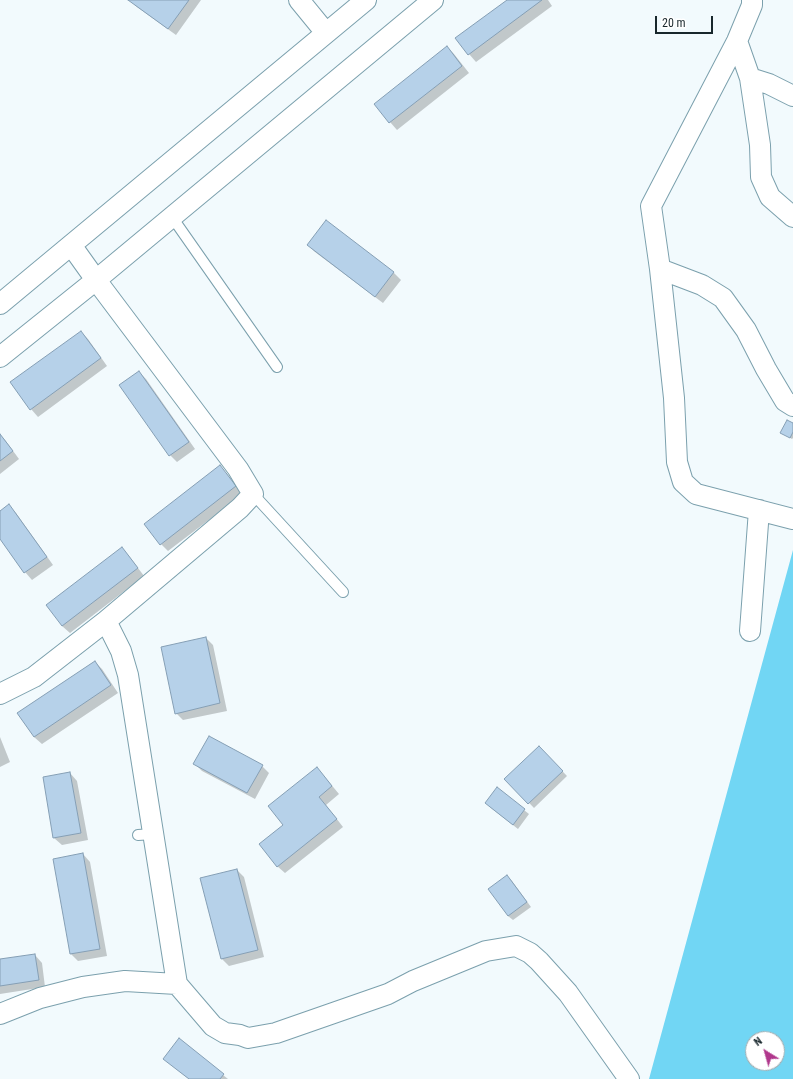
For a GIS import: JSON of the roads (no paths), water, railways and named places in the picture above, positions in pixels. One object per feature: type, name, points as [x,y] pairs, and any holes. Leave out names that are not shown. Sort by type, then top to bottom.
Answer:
[{"type":"street","points":[[299,0],[326,33]]},
{"type":"street","points":[[0,304],[366,0]]},
{"type":"street","points":[[0,357],[96,280],[433,0]]},
{"type":"street","points":[[752,0],[752,5],[737,42],[651,206],[660,269],[674,398],[677,462],[683,482],[696,494],[793,519]]},
{"type":"street","points":[[737,42],[750,78],[760,145],[762,177],[770,197],[793,217]]},
{"type":"street","points":[[750,78],[769,84],[793,96]]},
{"type":"street","points":[[1,692],[34,676],[106,621],[240,508],[253,494],[238,469],[71,245]]},
{"type":"street","points":[[660,269],[702,286],[723,298],[746,330],[766,369],[785,401],[793,406]]},
{"type":"street","points":[[750,631],[759,510]]},
{"type":"street","points":[[106,621],[121,651],[128,675],[146,834],[177,984],[213,1026],[225,1033],[240,1035],[248,1038],[276,1033],[388,994],[413,981],[486,950],[516,946],[535,957],[568,993],[629,1079]]},
{"type":"street","points":[[0,1014],[40,998],[83,987],[125,982],[177,984]]},
{"type":"lane","points":[[172,217],[277,368]]},
{"type":"lane","points":[[253,494],[343,592]]}]
